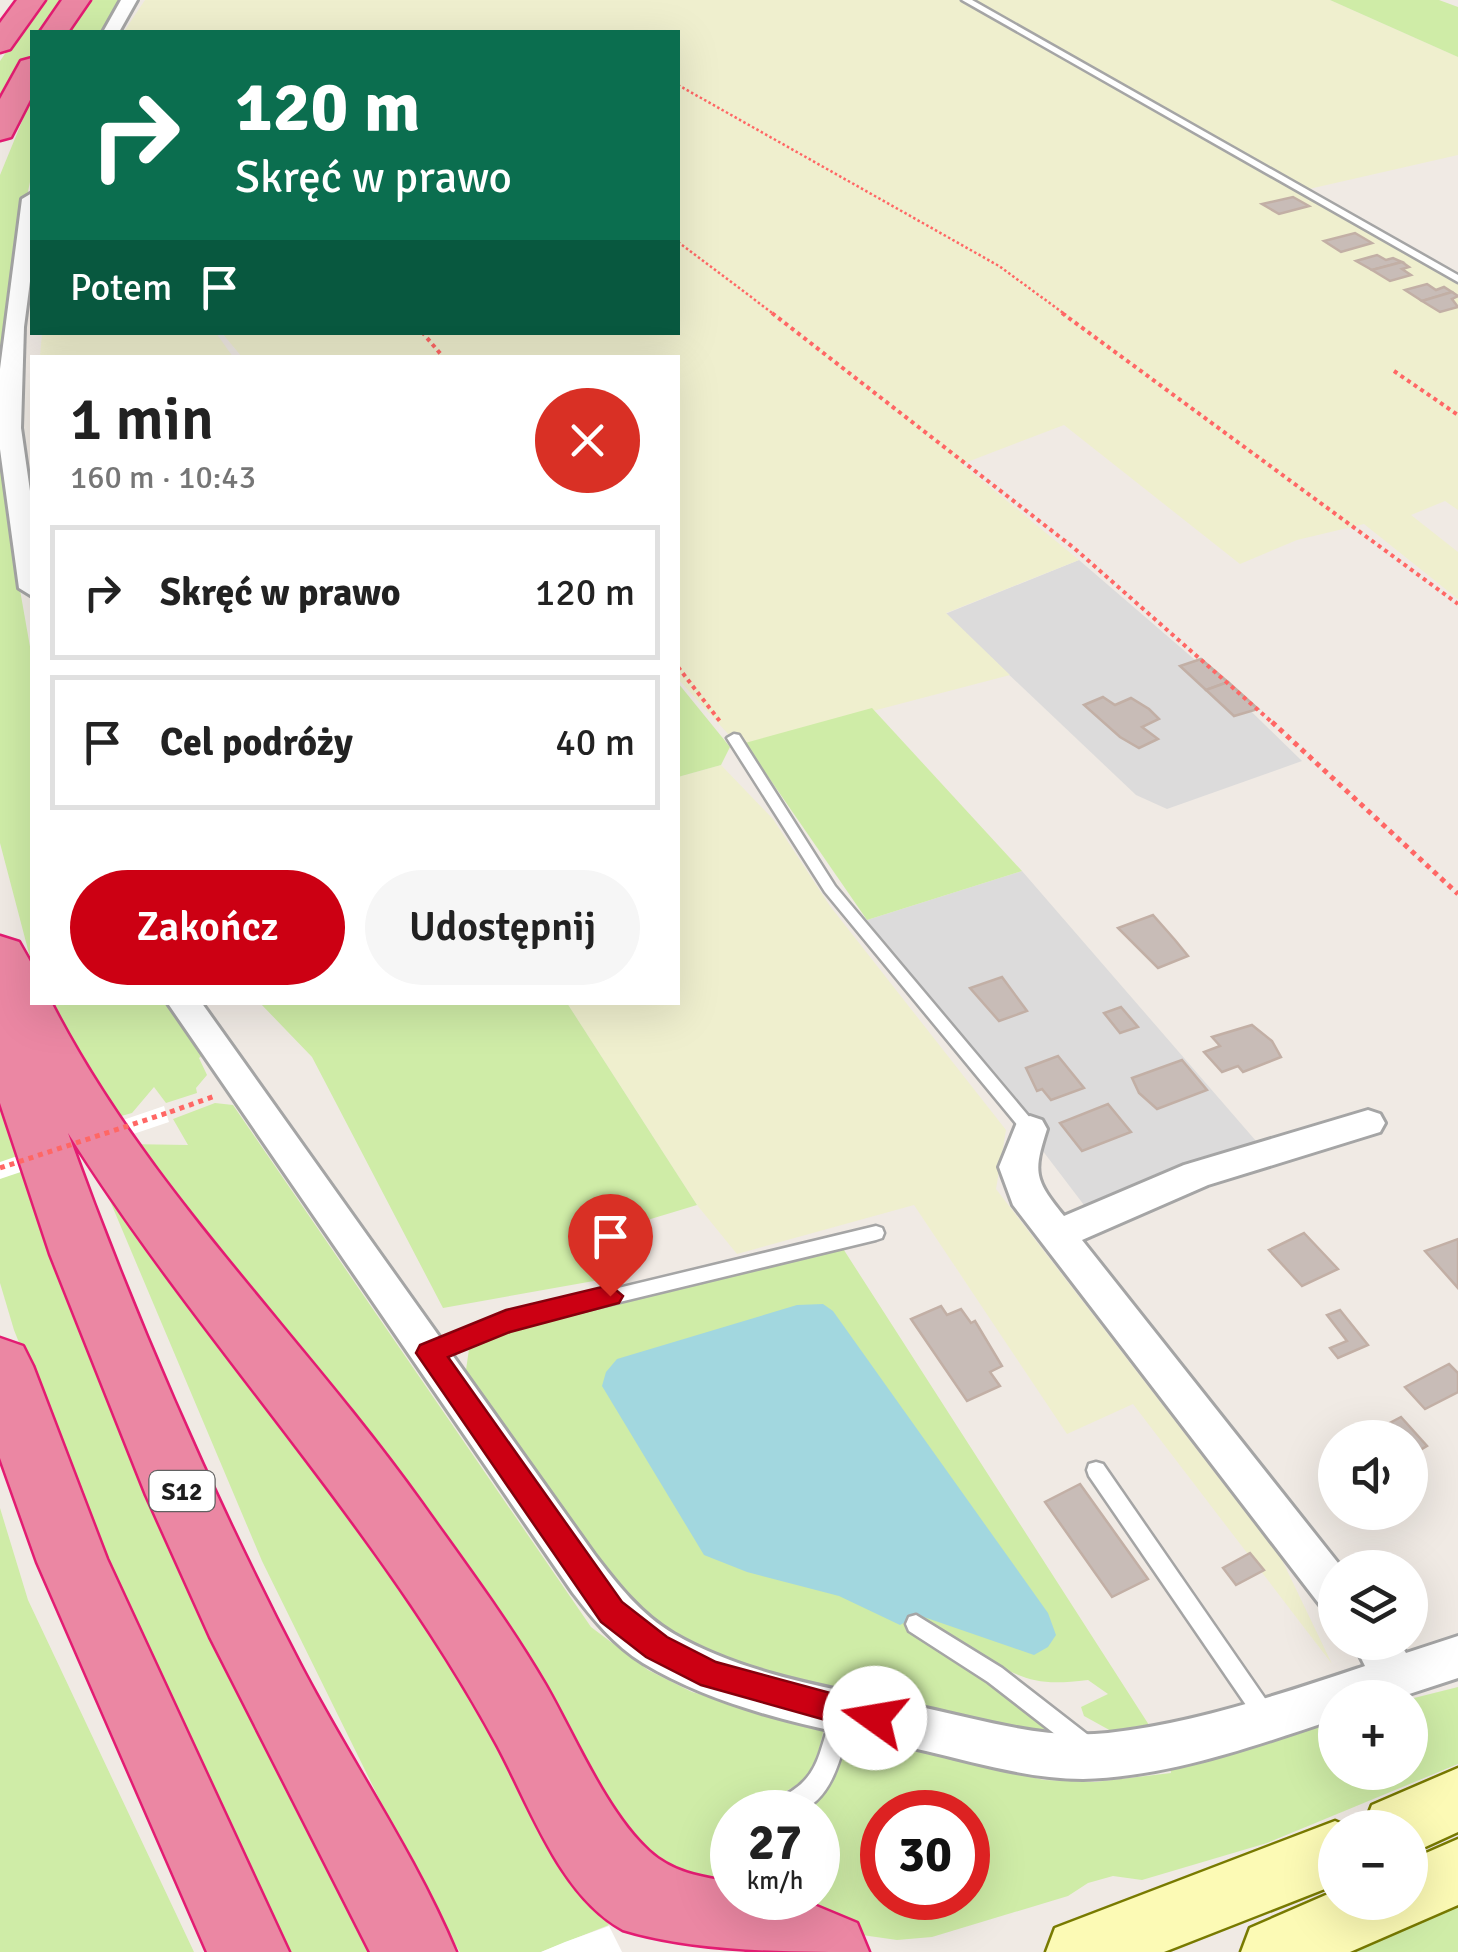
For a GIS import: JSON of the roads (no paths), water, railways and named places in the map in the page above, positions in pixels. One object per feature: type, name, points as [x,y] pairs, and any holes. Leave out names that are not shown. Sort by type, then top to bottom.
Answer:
[{"type":"highway","points":[[0,42],[31,0]]},
{"type":"highway","points":[[55,30],[76,0]]},
{"type":"highway","points":[[0,130],[30,71]]},
{"type":"highway","points":[[0,955],[54,1064],[146,1206],[394,1522],[473,1638],[593,1844],[619,1878],[650,1902],[696,1916],[778,1930],[828,1952]]},
{"type":"highway","name":"S12","points":[[0,1009],[89,1274],[138,1393],[322,1783],[415,1952]]},
{"type":"highway","points":[[0,1366],[73,1562],[248,1952]]},
{"type":"main road","points":[[1428,1813],[1458,1800]]},
{"type":"main road","points":[[1080,1952],[1318,1861]]},
{"type":"main road","points":[[1428,1884],[1458,1872]]},
{"type":"main road","points":[[1274,1952],[1346,1920]]},
{"type":"street","points":[[112,30],[130,0]]},
{"type":"street","points":[[30,212],[13,327],[10,428],[30,573]]},
{"type":"street","points":[[184,1005],[612,1612],[656,1647],[712,1675],[844,1712],[1027,1753],[1100,1756],[1151,1750],[1266,1717],[1383,1660]]},
{"type":"street","points":[[1057,1235],[1197,1174],[1368,1123]]},
{"type":"street","points":[[1030,1129],[1018,1167],[1026,1195],[1318,1569]]},
{"type":"street","points":[[1428,1658],[1458,1657]]},
{"type":"lane","points":[[966,0],[1458,278]]},
{"type":"lane","points":[[734,738],[830,889],[1030,1129]]},
{"type":"lane","points":[[430,1353],[506,1322],[876,1233]]},
{"type":"lane","points":[[1096,1470],[1266,1717]]},
{"type":"lane","points":[[916,1624],[995,1675],[1100,1756]]},
{"type":"lane","points":[[812,1790],[826,1772],[844,1712]]},
{"type":"water","points":[[823,1304],[833,1311],[1048,1613],[1056,1635],[1048,1647],[1034,1655],[918,1615],[900,1625],[839,1596],[747,1572],[704,1555],[602,1386],[606,1372],[617,1359],[797,1305]]}]
